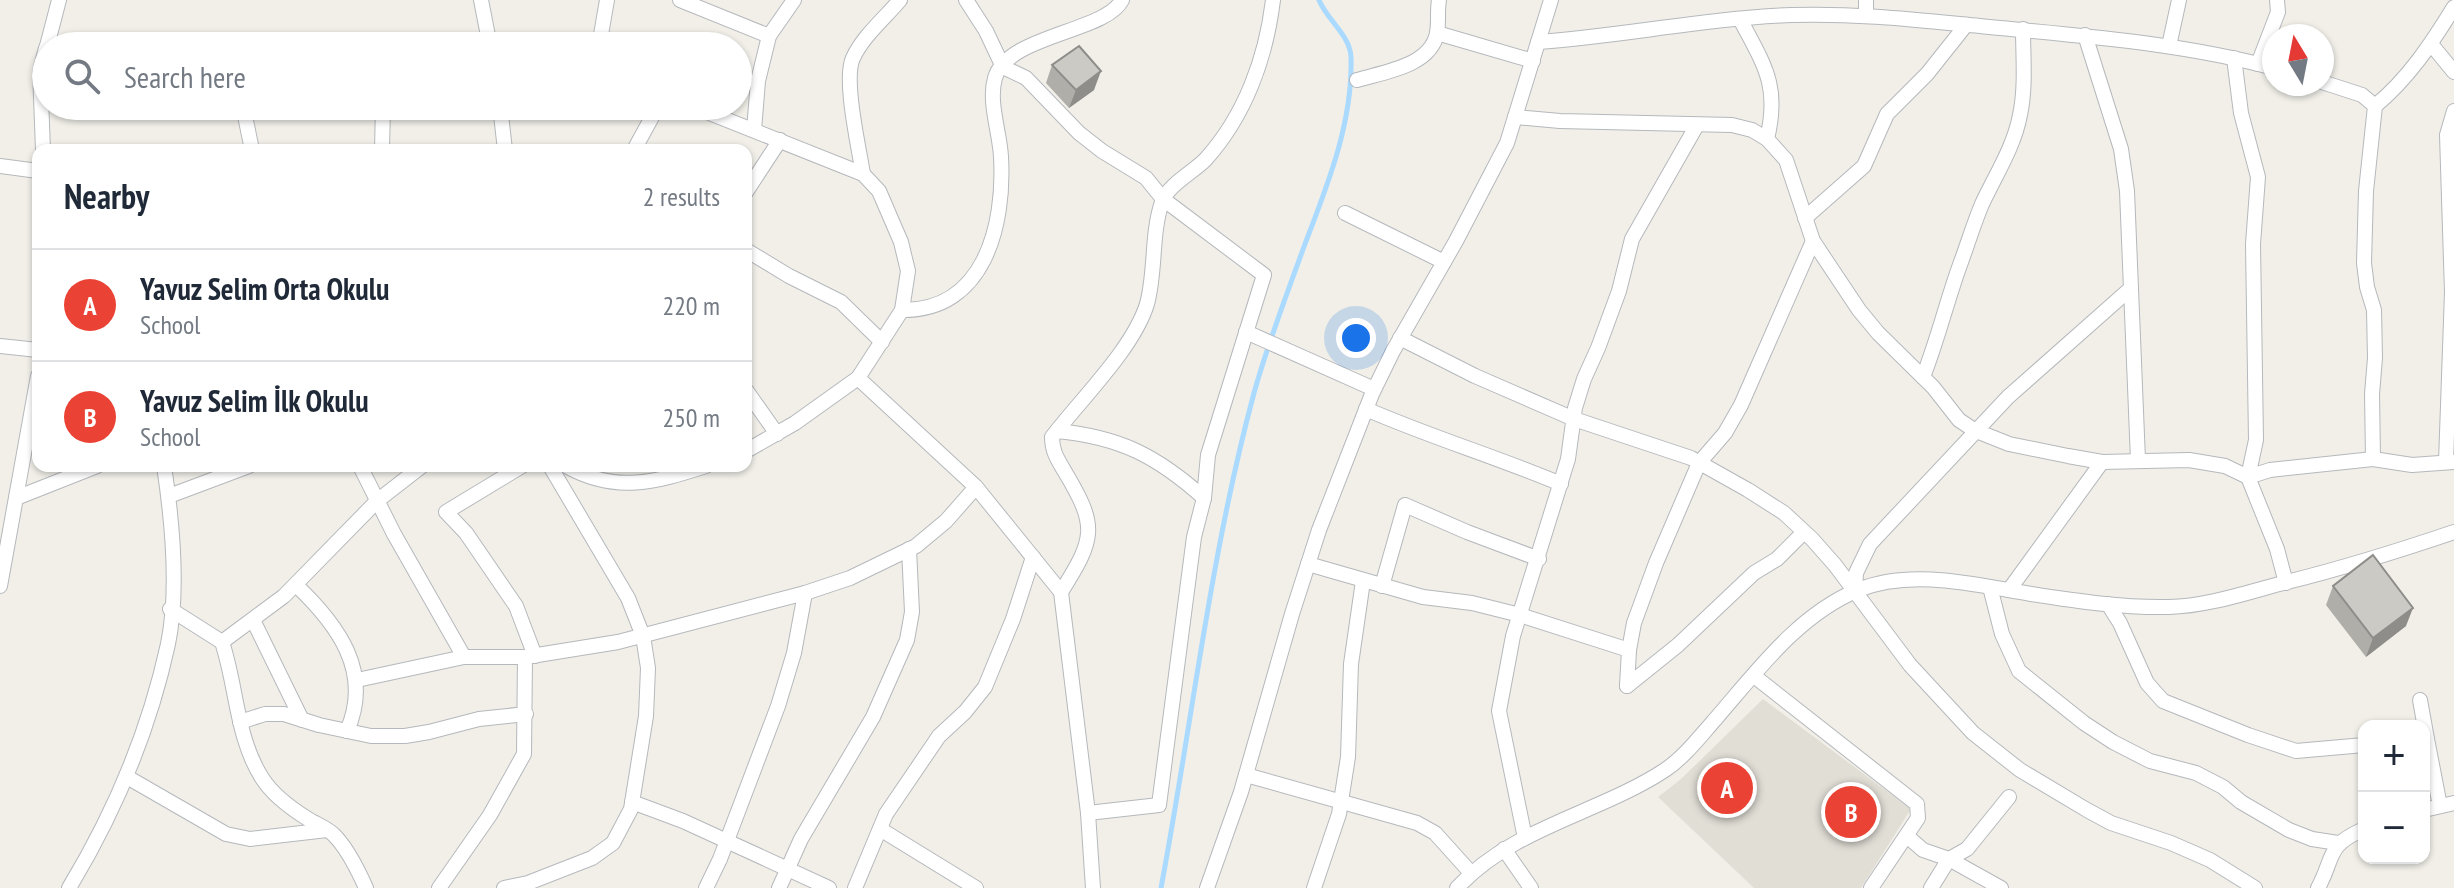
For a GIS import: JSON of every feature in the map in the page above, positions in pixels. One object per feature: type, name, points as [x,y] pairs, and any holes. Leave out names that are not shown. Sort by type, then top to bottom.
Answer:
[{"type":"street","points":[[51,32],[59,0]]},
{"type":"street","points":[[481,0],[487,32]]},
{"type":"street","points":[[601,32],[607,0]]},
{"type":"street","points":[[680,0],[769,36]]},
{"type":"street","points":[[754,130],[758,81],[769,36],[794,0]]},
{"type":"street","points":[[863,174],[851,93],[852,59],[900,0]]},
{"type":"street","points":[[966,0],[986,31],[1003,67],[1026,78],[1079,133],[1146,178],[1163,199],[1264,275],[1252,335],[1208,455],[1204,498],[1194,537],[1159,805],[1088,813]]},
{"type":"street","points":[[902,310],[919,310],[943,304],[966,288],[988,251],[1000,206],[1002,159],[994,96],[995,76],[1029,46],[1100,19],[1122,0]]},
{"type":"street","points":[[1061,592],[1086,549],[1089,527],[1085,507],[1052,450],[1052,437],[1124,347],[1146,305],[1163,199],[1224,138],[1249,93],[1267,41],[1273,0]]},
{"type":"street","points":[[1357,80],[1412,64],[1433,45],[1439,0]]},
{"type":"street","points":[[1207,888],[1246,775],[1308,564],[1366,409],[1400,338],[1507,143],[1551,0]]},
{"type":"street","points":[[1866,0],[1866,16]]},
{"type":"street","points":[[2169,46],[2179,0]]},
{"type":"street","points":[[2258,64],[2278,12],[2277,0]]},
{"type":"street","points":[[2373,459],[2374,310],[2364,263],[2366,191],[2375,106],[2390,94],[2431,44],[2454,7]]},
{"type":"street","points":[[1538,42],[1740,19],[1793,15],[1866,16],[2085,35],[2169,46],[2262,65]]},
{"type":"street","points":[[1740,19],[1768,74],[1772,118],[1767,139]]},
{"type":"street","points":[[1805,218],[1864,166],[1887,114],[1927,74],[1966,25]]},
{"type":"street","points":[[1923,377],[1983,204],[2013,140],[2024,82],[2023,29]]},
{"type":"street","points":[[1437,33],[1533,61]]},
{"type":"street","points":[[2085,35],[2121,149],[2127,191],[2138,460]]},
{"type":"street","points":[[2431,44],[2454,72]]},
{"type":"street","points":[[2234,58],[2241,113],[2258,177],[2253,244],[2256,440],[2248,477],[2277,549],[2286,583]]},
{"type":"street","points":[[2334,86],[2362,95],[2375,106]]},
{"type":"street","points":[[1515,117],[1732,125],[1752,130],[1767,139],[1786,160],[1813,241],[1859,310],[1959,420],[1974,430],[2009,444],[2102,462],[2189,460],[2225,466],[2248,477],[2270,470],[2373,459],[2412,465],[2450,462],[2452,292],[2447,135],[2454,111]]},
{"type":"street","points":[[42,120],[43,144]]},
{"type":"street","points":[[246,120],[251,144]]},
{"type":"street","points":[[382,144],[383,120]]},
{"type":"street","points":[[502,120],[504,144]]},
{"type":"street","points":[[637,144],[650,120]]},
{"type":"street","points":[[728,120],[863,174],[879,191],[901,242],[908,271],[902,310],[858,378],[752,448]]},
{"type":"street","points":[[1525,838],[1499,711],[1511,648],[1561,484],[1584,379],[1619,291],[1632,239],[1697,125]]},
{"type":"street","points":[[752,183],[780,140]]},
{"type":"street","points":[[0,166],[32,170]]},
{"type":"street","points":[[1345,213],[1444,262]]},
{"type":"street","points":[[1804,532],[1777,559],[1754,573],[1678,645],[1627,686],[1634,623],[1656,563],[1699,463],[1725,433],[1741,405],[1813,241]]},
{"type":"street","points":[[752,254],[841,302],[882,342]]},
{"type":"street","points":[[1855,591],[1856,573],[1870,544],[1974,430],[2032,374],[2130,289]]},
{"type":"street","points":[[1252,335],[1374,389]]},
{"type":"street","points":[[1400,338],[1475,376],[1574,419],[1699,463],[1784,513],[1855,591],[1910,665],[1973,733],[2020,770],[2111,823],[2210,860],[2255,888]]},
{"type":"street","points":[[0,346],[32,349]]},
{"type":"street","points":[[858,378],[976,487],[1061,592],[1088,813],[1093,888]]},
{"type":"street","points":[[752,399],[777,434]]},
{"type":"street","points":[[0,586],[32,409]]},
{"type":"street","points":[[1366,409],[1561,484]]},
{"type":"street","points":[[1057,431],[1087,434],[1143,453],[1172,470],[1204,498]]},
{"type":"street","points":[[2009,590],[2102,462]]},
{"type":"street","points":[[16,498],[82,472]]},
{"type":"street","points":[[69,888],[100,837],[127,777],[168,642],[173,562],[165,472]]},
{"type":"street","points":[[169,496],[233,472]]},
{"type":"street","points":[[363,472],[464,657]]},
{"type":"street","points":[[222,642],[296,585],[377,501],[414,472]]},
{"type":"street","points":[[439,888],[514,777],[524,754],[530,657],[516,606],[466,533],[446,512],[512,472]]},
{"type":"street","points":[[504,888],[528,883],[592,858],[613,843],[632,802],[646,716],[648,668],[643,636],[628,598],[554,472]]},
{"type":"street","points":[[585,472],[625,485],[664,480],[688,472]]},
{"type":"street","points":[[357,680],[464,657],[530,657],[643,636],[805,593],[850,578],[909,549],[946,521],[976,487]]},
{"type":"street","points":[[1382,586],[1405,505],[1539,559]]},
{"type":"street","points":[[1457,888],[1471,873],[1504,849],[1640,786],[1670,767],[1791,636],[1812,618],[1855,591],[1876,583],[1947,581],[2108,604],[2172,607],[2239,596],[2337,570],[2454,532]]},
{"type":"street","points":[[779,888],[801,839],[873,717],[907,640],[912,612],[909,549]]},
{"type":"street","points":[[855,888],[886,814],[939,736],[965,712],[985,687],[1013,619],[1033,557]]},
{"type":"street","points":[[1308,564],[1423,597],[1472,603],[1520,615],[1629,650]]},
{"type":"street","points":[[1314,888],[1341,803],[1351,718],[1351,664],[1363,581]]},
{"type":"street","points":[[296,585],[322,609],[344,642],[357,680],[356,712],[347,731]]},
{"type":"street","points":[[1990,587],[2002,634],[2019,671],[2084,723],[2150,761],[2196,773],[2223,787],[2241,802],[2289,830],[2312,839],[2338,843]]},
{"type":"street","points":[[706,888],[778,706],[794,653],[805,593]]},
{"type":"street","points":[[2108,604],[2147,683],[2163,701],[2296,751],[2358,746]]},
{"type":"street","points":[[170,609],[222,642],[232,672],[247,748],[262,778],[305,817],[333,834],[351,858],[366,888]]},
{"type":"street","points":[[253,620],[302,720]]},
{"type":"street","points":[[1754,676],[1917,804],[1918,818],[1908,837],[1871,888]]},
{"type":"street","points":[[2420,700],[2423,720]]},
{"type":"street","points":[[240,722],[265,714],[284,714],[371,736],[405,736],[479,719],[526,714]]},
{"type":"street","points":[[2430,751],[2447,804]]},
{"type":"street","points":[[1246,775],[1417,823],[1435,833],[1471,873]]},
{"type":"street","points":[[127,777],[226,834],[250,839],[327,830]]},
{"type":"street","points":[[1931,888],[1949,859],[1967,849],[2009,797]]},
{"type":"street","points":[[632,802],[683,821],[829,888]]},
{"type":"street","points":[[880,829],[976,888]]},
{"type":"street","points":[[2318,888],[2338,843],[2358,832]]},
{"type":"street","points":[[1908,837],[1923,850],[1949,859],[2001,888]]},
{"type":"street","points":[[1504,849],[1531,888]]},
{"type":"shaded area","points":[[1763,699],[1911,809],[1861,888],[1754,888],[1658,797],[1681,779]]},
{"type":"building","points":[[1079,46],[1101,71],[1076,90],[1052,65]]},
{"type":"building","points":[[2373,555],[2413,608],[2373,638],[2333,586]]},
{"type":"waterway","points":[[1161,888],[1213,578],[1239,454],[1265,356],[1330,176],[1348,105],[1350,49],[1319,0]]},
{"type":"place","name":"Yavuz Selim Orta Okulu","points":[[1727,788]]},
{"type":"place","name":"Yavuz Selim İlk Okulu","points":[[1851,812]]}]
